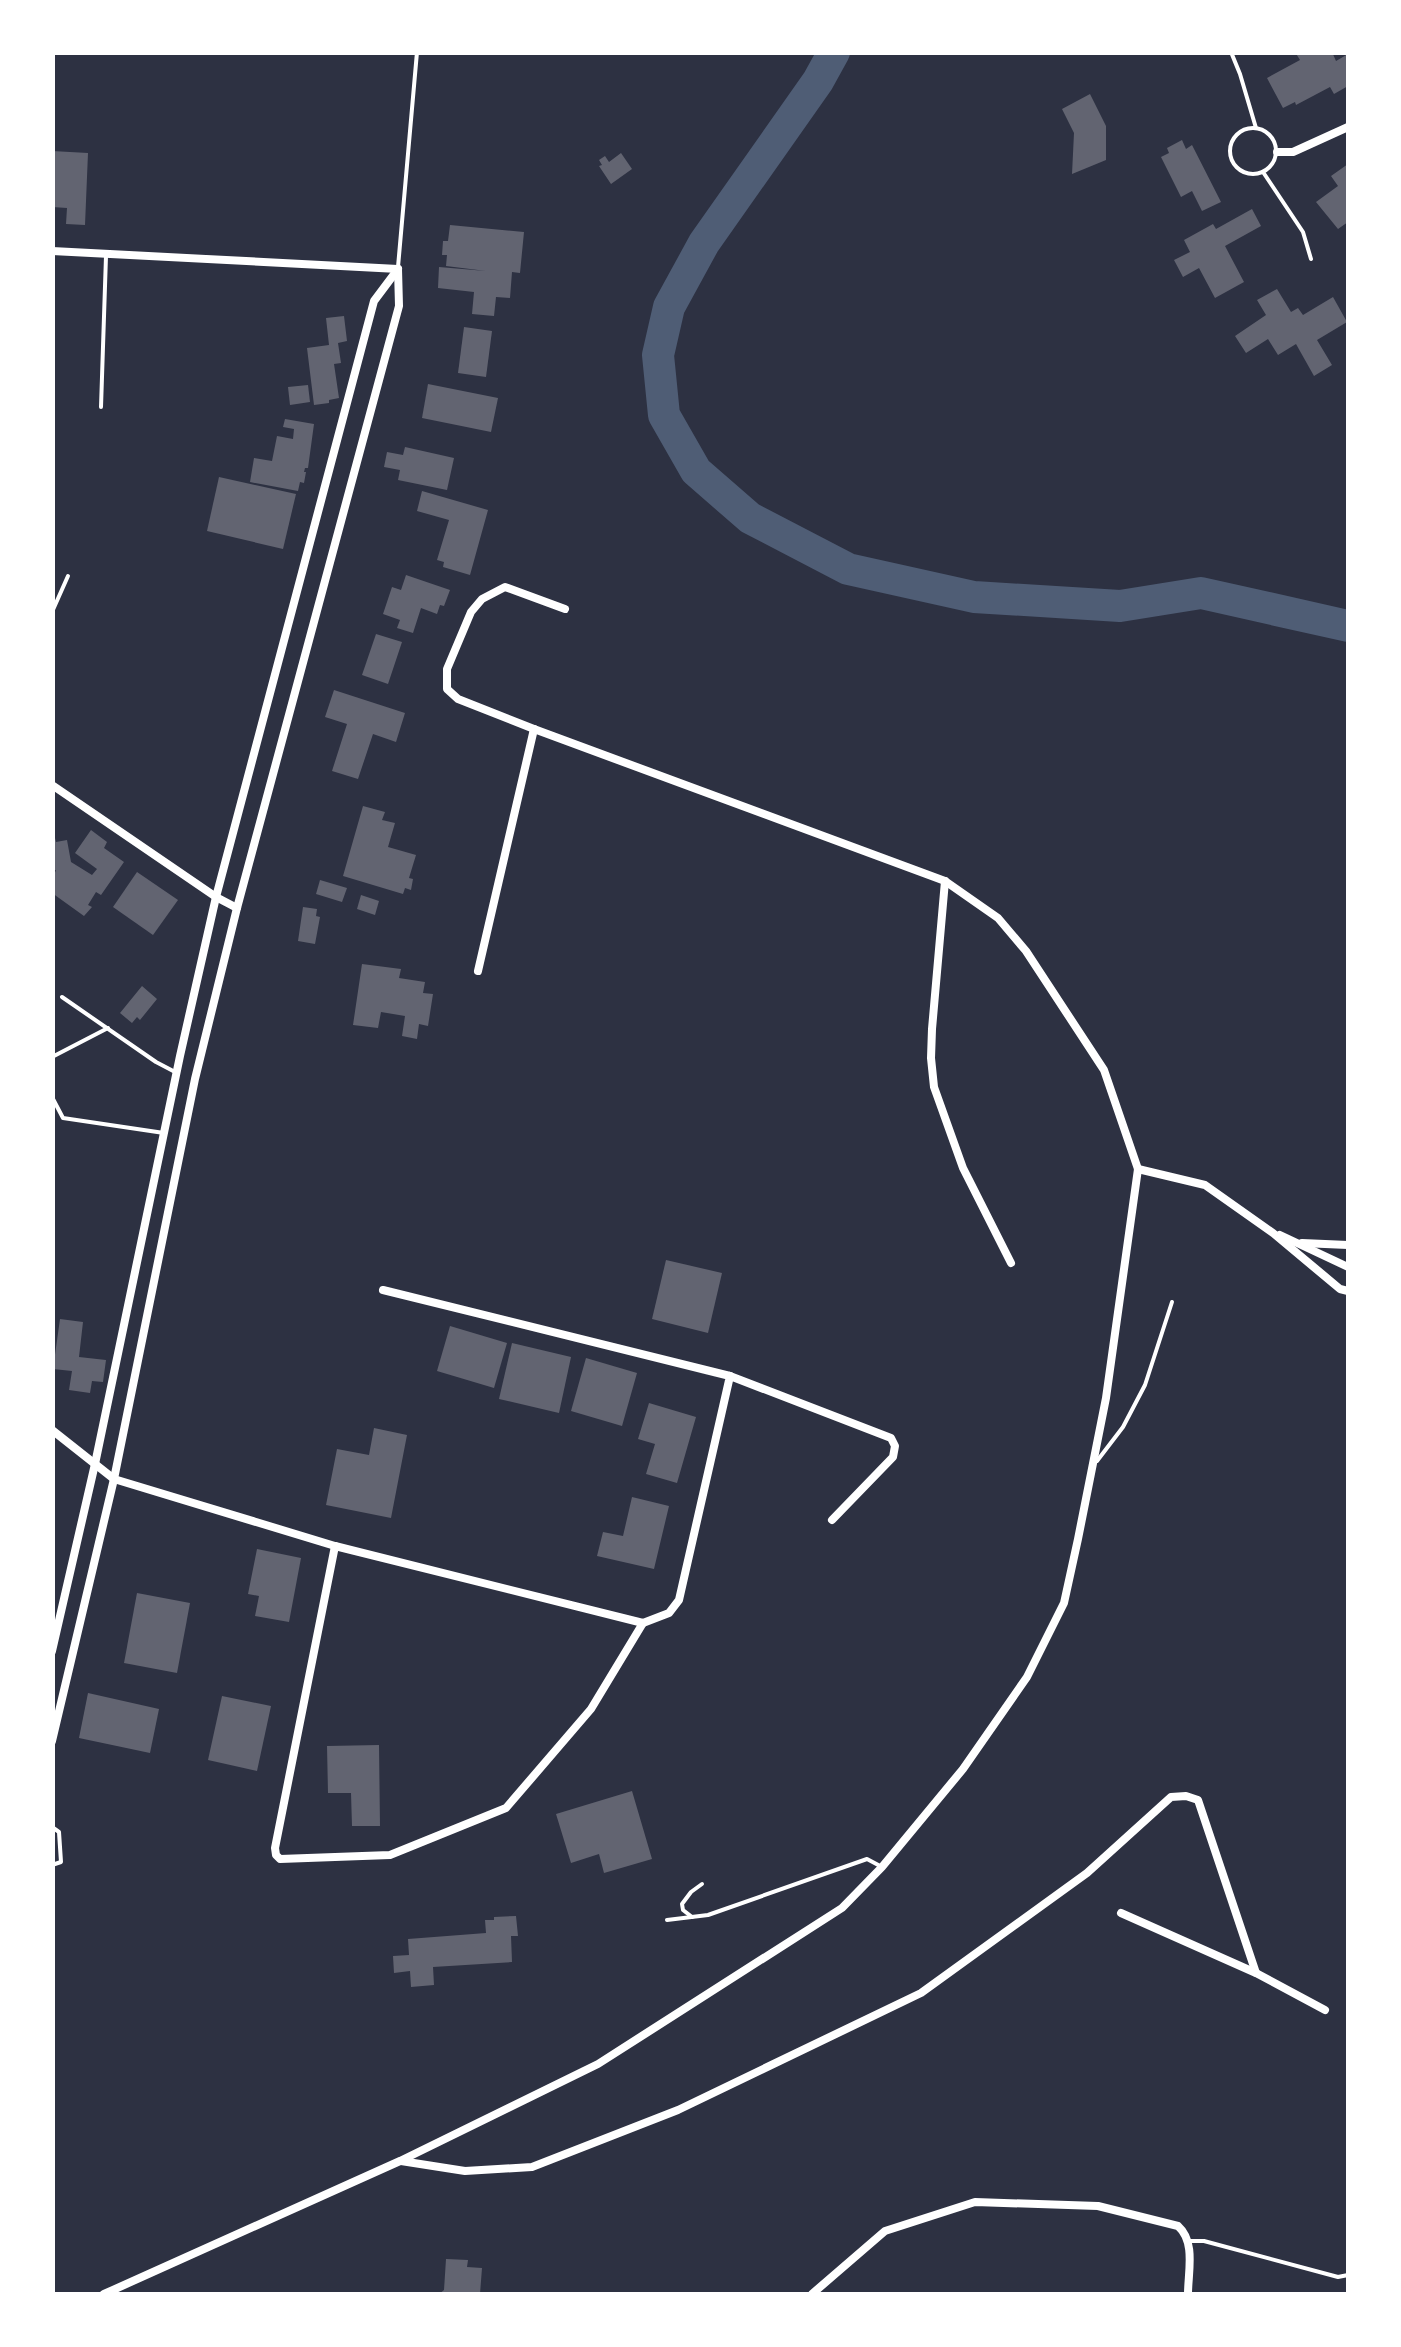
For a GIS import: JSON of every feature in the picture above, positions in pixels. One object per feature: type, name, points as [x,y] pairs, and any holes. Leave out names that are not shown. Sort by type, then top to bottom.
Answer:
[{"type":"street","points":[[1277,152],[1292,152],[1348,127]]},
{"type":"street","points":[[52,251],[398,269]]},
{"type":"street","points":[[52,1652],[216,897],[374,302],[398,269]]},
{"type":"street","points":[[52,1741],[114,1479],[194,1079],[399,306],[398,269]]},
{"type":"street","points":[[104,2294],[400,2161],[598,2064],[842,1908],[882,1867],[962,1769],[1026,1677],[1064,1603],[1094,1464],[1138,1169],[1104,1070],[1026,951],[998,918],[945,882],[458,699],[447,690],[446,669],[471,612],[482,599],[505,587],[565,609]]},
{"type":"street","points":[[478,971],[534,728]]},
{"type":"street","points":[[52,785],[237,908]]},
{"type":"street","points":[[945,882],[932,1029],[934,1087],[964,1168],[1011,1263]]},
{"type":"street","points":[[177,1073],[194,1079]]},
{"type":"street","points":[[1138,1169],[1206,1185],[1273,1232],[1329,1282],[1348,1291]]},
{"type":"street","points":[[1273,1232],[1348,1267]]},
{"type":"street","points":[[1298,1243],[1348,1245]]},
{"type":"street","points":[[383,1290],[730,1376],[892,1438],[893,1456],[832,1520]]},
{"type":"street","points":[[335,1546],[275,1848],[280,1859],[390,1855],[506,1808],[591,1709],[643,1624],[669,1613],[679,1600],[730,1376]]},
{"type":"street","points":[[52,1430],[114,1479],[335,1546],[643,1624]]},
{"type":"street","points":[[400,2161],[465,2171],[532,2166],[696,2101],[921,1993],[1087,1873],[1171,1797],[1198,1800],[1256,1972]]},
{"type":"street","points":[[1120,1913],[1256,1972],[1325,2010]]},
{"type":"street","points":[[812,2294],[885,2231],[975,2202],[1098,2206],[1178,2226],[1189,2241],[1188,2294]]},
{"type":"lane","points":[[398,269],[417,52]]},
{"type":"lane","points":[[1231,52],[1256,128]]},
{"type":"lane","points":[[1247,128],[1256,128],[1271,136],[1277,152],[1270,168],[1246,174],[1230,155],[1234,138],[1247,128]]},
{"type":"lane","points":[[1263,172],[1303,232],[1311,259]]},
{"type":"lane","points":[[101,407],[106,254]]},
{"type":"lane","points":[[52,612],[68,576]]},
{"type":"lane","points":[[62,997],[177,1073]]},
{"type":"lane","points":[[52,1057],[108,1028]]},
{"type":"lane","points":[[52,1097],[67,1119],[164,1133]]},
{"type":"lane","points":[[1094,1464],[1122,1428],[1146,1384],[1172,1302]]},
{"type":"lane","points":[[667,1920],[708,1915],[868,1858],[882,1867]]},
{"type":"lane","points":[[692,1917],[682,1910],[682,1904],[702,1884]]},
{"type":"lane","points":[[1189,2241],[1338,2277],[1348,2276]]},
{"type":"path","points":[[52,1827],[59,1832],[61,1862],[52,1865]]},
{"type":"building","points":[[1295,52],[1332,52],[1336,61],[1348,54],[1348,86],[1334,94],[1330,87],[1283,108],[1267,78],[1300,60]]},
{"type":"building","points":[[1090,94],[1106,126],[1106,160],[1072,174],[1074,133],[1062,109]]},
{"type":"building","points":[[1182,140],[1186,149],[1192,145],[1221,202],[1202,211],[1192,191],[1181,197],[1161,157],[1169,153],[1167,148]]},
{"type":"building","points":[[52,151],[88,153],[85,225],[66,224],[67,208],[52,207]]},
{"type":"building","points":[[621,153],[632,169],[611,184],[599,160],[605,156],[609,162]]},
{"type":"building","points":[[1348,164],[1348,222],[1338,229],[1316,202],[1338,186],[1331,176]]},
{"type":"building","points":[[1252,209],[1261,226],[1225,246],[1244,282],[1215,298],[1199,268],[1183,277],[1174,260],[1190,252],[1184,240],[1213,224],[1216,229]]},
{"type":"building","points":[[450,225],[524,232],[520,273],[512,272],[510,298],[496,297],[494,316],[472,314],[474,292],[438,288],[439,267],[486,271],[446,266],[443,241],[448,241]]},
{"type":"building","points":[[1277,289],[1291,312],[1298,308],[1303,315],[1333,297],[1347,322],[1317,340],[1332,365],[1314,376],[1296,344],[1278,355],[1268,339],[1246,353],[1235,336],[1266,315],[1257,300]]},
{"type":"building","points":[[344,316],[347,341],[338,343],[341,363],[334,364],[339,398],[314,405],[307,348],[329,345],[326,318]]},
{"type":"building","points":[[464,327],[492,331],[486,377],[458,373]]},
{"type":"building","points":[[428,384],[498,398],[491,432],[422,418]]},
{"type":"building","points":[[308,385],[310,402],[290,405],[288,387]]},
{"type":"building","points":[[285,419],[314,424],[308,468],[298,491],[250,482],[254,458],[272,461],[277,436],[293,439],[294,429],[283,427]]},
{"type":"building","points":[[405,447],[454,458],[447,490],[398,480],[400,470],[384,467],[387,452],[403,455]]},
{"type":"building","points":[[219,477],[296,494],[283,549],[207,531]]},
{"type":"building","points":[[422,491],[488,510],[470,575],[443,567],[444,562],[437,560],[449,520],[417,511]]},
{"type":"building","points":[[406,575],[450,590],[437,614],[421,608],[413,633],[397,628],[400,620],[383,614],[392,587],[401,590]]},
{"type":"building","points":[[376,634],[402,642],[388,684],[362,675]]},
{"type":"building","points":[[334,690],[405,713],[396,742],[373,734],[358,779],[332,771],[347,724],[325,717]]},
{"type":"building","points":[[363,806],[385,812],[382,820],[395,823],[388,847],[416,855],[409,878],[413,879],[411,890],[405,888],[403,894],[343,876]]},
{"type":"building","points":[[91,830],[107,842],[104,848],[124,862],[101,895],[96,892],[88,905],[92,907],[84,916],[52,893],[56,870],[52,871],[52,835],[56,842],[67,840],[71,862],[92,875],[97,869],[75,853]]},
{"type":"building","points":[[137,872],[178,900],[153,935],[113,907]]},
{"type":"building","points":[[320,880],[347,888],[342,902],[316,894]]},
{"type":"building","points":[[361,895],[379,901],[375,915],[357,909]]},
{"type":"building","points":[[303,907],[317,909],[316,916],[320,917],[315,944],[298,941]]},
{"type":"building","points":[[362,964],[401,969],[399,978],[425,982],[423,993],[433,994],[428,1026],[419,1024],[417,1039],[402,1036],[405,1016],[381,1012],[378,1028],[353,1025]]},
{"type":"building","points":[[142,986],[157,999],[140,1020],[137,1017],[132,1023],[120,1013]]},
{"type":"building","points":[[666,1260],[722,1273],[708,1333],[652,1319]]},
{"type":"building","points":[[60,1319],[83,1322],[79,1357],[106,1360],[103,1382],[92,1381],[90,1393],[69,1390],[72,1371],[53,1369]]},
{"type":"building","points":[[450,1326],[507,1343],[494,1388],[437,1371]]},
{"type":"building","points":[[512,1343],[571,1357],[559,1413],[499,1399]]},
{"type":"building","points":[[586,1358],[637,1373],[622,1426],[571,1411]]},
{"type":"building","points":[[649,1403],[696,1417],[677,1483],[646,1474],[655,1444],[638,1439]]},
{"type":"building","points":[[374,1428],[407,1435],[391,1518],[326,1505],[337,1449],[369,1455]]},
{"type":"building","points":[[632,1497],[669,1506],[654,1569],[597,1556],[603,1532],[623,1536]]},
{"type":"building","points":[[257,1549],[301,1558],[289,1622],[255,1616],[259,1596],[248,1594]]},
{"type":"building","points":[[137,1593],[190,1603],[177,1673],[124,1663]]},
{"type":"building","points":[[88,1693],[159,1709],[150,1753],[79,1738]]},
{"type":"building","points":[[222,1696],[271,1706],[257,1771],[208,1760]]},
{"type":"building","points":[[379,1745],[380,1826],[352,1826],[351,1793],[328,1793],[327,1746]]},
{"type":"building","points":[[632,1791],[652,1859],[604,1873],[599,1854],[571,1863],[556,1814]]},
{"type":"building","points":[[516,1916],[518,1936],[511,1936],[512,1962],[433,1967],[434,1985],[411,1987],[410,1971],[394,1973],[393,1956],[409,1955],[408,1939],[486,1933],[485,1920]]},
{"type":"building","points":[[446,2259],[468,2260],[467,2267],[482,2268],[480,2294],[439,2294],[444,2290]]},
{"type":"waterway","points":[[834,52],[818,81],[704,243],[669,307],[658,355],[664,415],[696,471],[750,518],[848,569],[974,597],[1120,606],[1201,593],[1348,626]]}]
